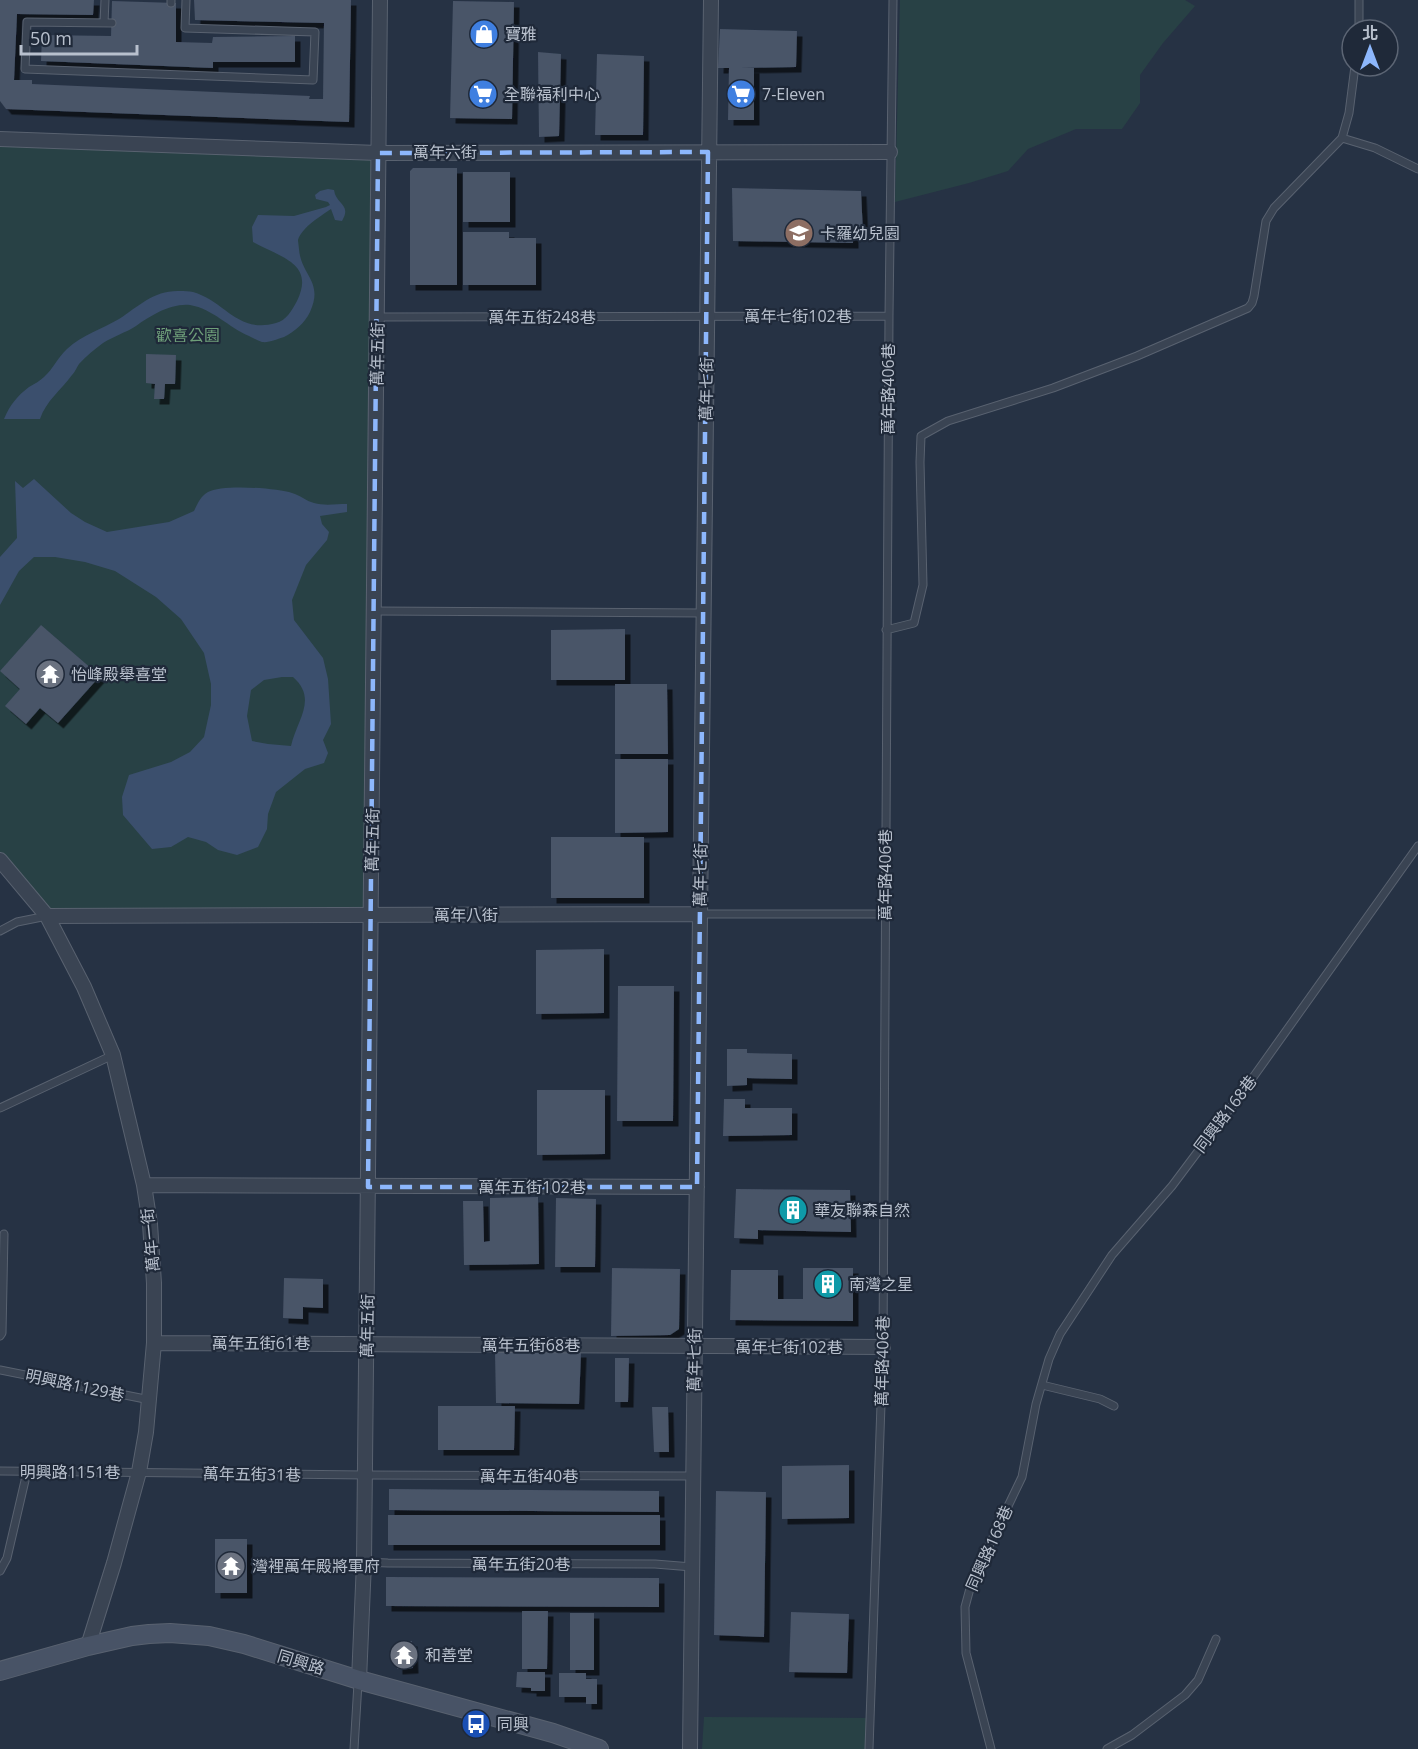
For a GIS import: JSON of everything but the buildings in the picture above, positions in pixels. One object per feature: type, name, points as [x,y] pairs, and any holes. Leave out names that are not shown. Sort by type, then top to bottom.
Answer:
[{"type":"street","name":"萬年五街","points":[[358,1680],[364,1562],[367,1343],[380,0]]},
{"type":"street","name":"萬年七街","points":[[690,1749],[711,0]]},
{"type":"street","points":[[0,132],[6,139]]},
{"type":"street","name":"萬年六街","points":[[6,139],[378,153],[891,152]]},
{"type":"street","name":"萬年一街","points":[[0,860],[47,916],[84,987],[112,1055],[144,1185],[150,1224],[154,1283],[154,1343],[150,1400],[139,1472],[88,1646]]},
{"type":"street","name":"萬年八街","points":[[47,916],[700,914]]},
{"type":"street","name":"萬年五街102巷","points":[[144,1185],[697,1187]]},
{"type":"street","name":"萬年五街61巷","points":[[154,1343],[367,1343]]},
{"type":"street","name":"萬年五街68巷","points":[[367,1343],[695,1346]]},
{"type":"street","name":"萬年七街102巷","points":[[695,1346],[883,1347]]},
{"type":"street","name":"同興路","points":[[0,1671],[88,1646],[149,1634],[209,1636],[244,1644],[358,1680],[553,1733],[599,1749]]},
{"type":"lane","points":[[105,0],[108,22],[27,22],[25,69],[313,80],[315,32],[185,28],[186,0]]},
{"type":"lane","name":"萬年路406巷","points":[[869,1749],[883,1347],[886,630],[893,0]]},
{"type":"lane","points":[[1359,0],[1359,18]]},
{"type":"lane","points":[[886,630],[914,623],[923,585],[921,436],[948,421],[1053,388],[1137,356],[1248,308],[1254,296],[1266,221],[1274,208],[1342,138],[1349,113],[1353,78]]},
{"type":"lane","points":[[1342,138],[1375,147],[1418,169]]},
{"type":"lane","name":"萬年七街102巷","points":[[707,316],[889,316]]},
{"type":"lane","name":"萬年五街248巷","points":[[377,317],[707,316]]},
{"type":"lane","points":[[374,611],[703,613]]},
{"type":"lane","name":"同興路168巷","points":[[991,1749],[966,1653],[965,1607],[972,1581],[1022,1477],[1036,1404],[1049,1359],[1060,1334],[1112,1255],[1172,1186],[1244,1090],[1418,846]]},
{"type":"lane","name":"萬年八街","points":[[700,914],[884,914]]},
{"type":"lane","points":[[0,931],[17,921],[47,916]]},
{"type":"lane","points":[[0,1108],[112,1055]]},
{"type":"lane","points":[[0,1335],[2,1334],[3,1311],[4,1234]]},
{"type":"lane","name":"明興路1129巷","points":[[0,1370],[150,1400]]},
{"type":"lane","points":[[1042,1385],[1100,1399],[1114,1406]]},
{"type":"lane","name":"明興路1151巷","points":[[0,1472],[139,1472]]},
{"type":"lane","points":[[0,1571],[7,1558],[27,1472]]},
{"type":"lane","name":"萬年五街31巷","points":[[139,1472],[365,1475]]},
{"type":"lane","name":"萬年五街40巷","points":[[365,1475],[693,1476]]},
{"type":"lane","name":"萬年五街20巷","points":[[364,1562],[655,1564],[692,1567]]},
{"type":"lane","points":[[1107,1749],[1132,1735],[1185,1695],[1198,1680],[1216,1638]]},
{"type":"lane","points":[[354,1749],[358,1680]]},
{"type":"highlighted area","points":[[708,152],[697,1187],[368,1187],[378,153]]},
{"type":"green space","points":[[900,0],[1185,0],[1195,6],[1163,43],[1140,75],[1140,103],[1122,129],[1076,129],[1028,149],[1008,171],[895,202]]},
{"type":"green space","name":"歡喜公園","points":[[0,139],[378,153],[371,915],[47,916],[0,860]]},
{"type":"green space","points":[[704,1717],[871,1718],[870,1749],[702,1749]]},
{"type":"water","points":[[328,189],[334,190],[344,208],[345,215],[342,221],[335,220],[331,209],[312,222],[300,235],[298,240],[301,258],[311,279],[314,302],[308,316],[292,333],[273,341],[262,342],[198,307],[183,305],[168,308],[103,343],[91,353],[79,364],[50,401],[40,419],[4,419],[17,397],[44,377],[73,344],[162,293],[193,292],[204,296],[232,315],[251,324],[263,325],[283,320],[297,301],[302,288],[302,277],[292,262],[253,242],[252,227],[258,215],[294,216],[330,205],[328,202],[316,199],[315,195]]},
{"type":"water","points":[[34,479],[71,513],[107,532],[169,522],[194,511],[201,498],[208,492],[225,488],[284,491],[318,504],[347,504],[347,512],[320,516],[322,524],[329,532],[327,540],[306,565],[292,600],[294,620],[323,658],[328,679],[331,724],[323,740],[328,753],[324,763],[305,769],[276,792],[268,814],[267,829],[258,847],[237,855],[218,850],[206,842],[188,837],[171,847],[152,849],[123,815],[122,797],[129,775],[171,762],[190,752],[204,737],[211,705],[211,684],[204,653],[181,619],[156,597],[115,571],[85,562],[55,557],[34,557],[19,571],[0,605],[0,557],[17,538],[15,481],[23,488]],"holes":[[[293,677],[304,693],[305,702],[291,746],[252,741],[247,716],[251,690],[264,680]]]},
{"type":"place","name":"寶雅","points":[[484,34]]},
{"type":"place","name":"全聯福利中心","points":[[483,94]]},
{"type":"place","name":"7-Eleven","points":[[741,94]]},
{"type":"place","name":"卡羅幼兒園","points":[[799,233]]},
{"type":"place","name":"怡峰殿舉喜堂","points":[[50,674]]},
{"type":"place","name":"華友聯森自然","points":[[793,1210]]},
{"type":"place","name":"南灣之星","points":[[828,1284]]},
{"type":"place","name":"灣裡萬年殿將軍府","points":[[231,1566]]},
{"type":"place","name":"和善堂","points":[[404,1655]]},
{"type":"place","name":"同興","points":[[476,1724]]}]
